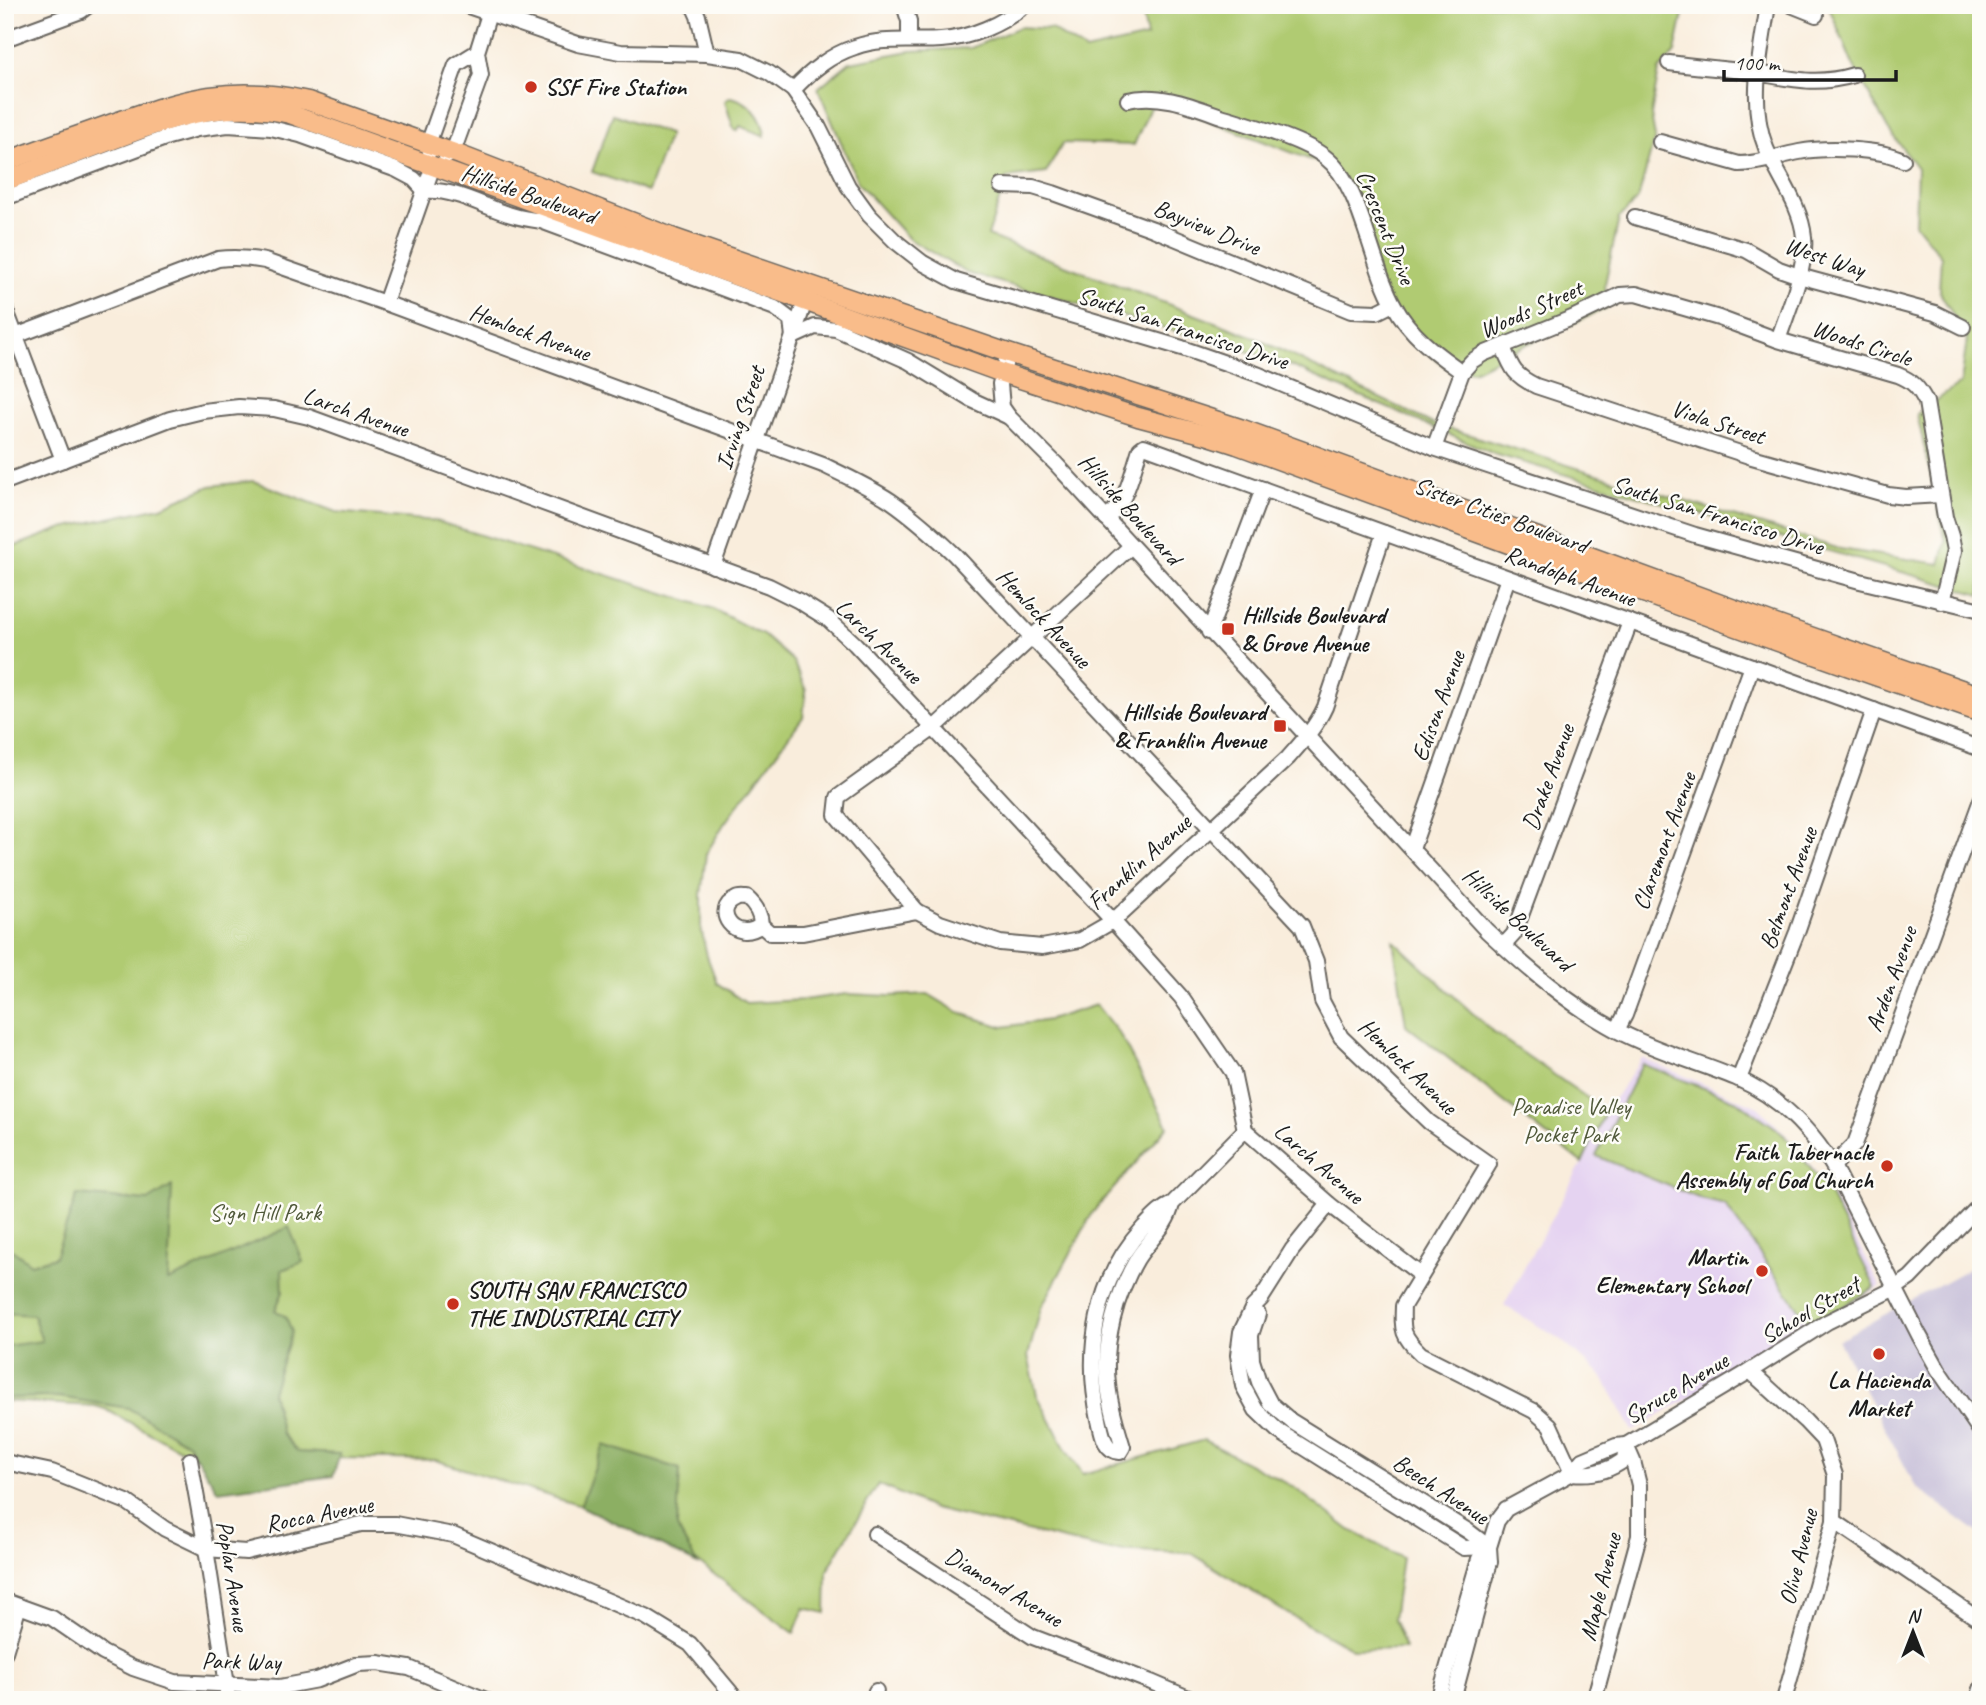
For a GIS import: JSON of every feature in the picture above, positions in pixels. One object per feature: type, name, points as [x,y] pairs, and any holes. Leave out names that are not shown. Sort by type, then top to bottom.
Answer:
[{"type":"main road","name":"Hillside Boulevard","points":[[5,162],[173,102],[235,93],[272,94],[308,101],[453,152],[674,238],[1008,353]]},
{"type":"main road","name":"Hillside Boulevard","points":[[5,181],[166,120],[204,111],[228,108],[290,114],[1002,373]]},
{"type":"main road","name":"Sister Cities Boulevard","points":[[1008,353],[1243,429],[1744,613],[1981,696]]},
{"type":"main road","name":"Sister Cities Boulevard","points":[[1002,373],[1138,417],[1237,445],[1981,713]]},
{"type":"street","points":[[5,39],[81,11],[89,5]]},
{"type":"street","name":"South San Francisco Drive","points":[[465,5],[578,44],[610,51],[707,54],[740,59],[769,73],[793,90],[818,126],[848,186],[869,215],[895,241],[923,263],[956,281],[1182,348],[1257,374],[1434,448],[1695,535],[1778,559],[1981,610]]},
{"type":"street","points":[[693,5],[707,54]]},
{"type":"street","points":[[904,5],[909,22],[909,40]]},
{"type":"street","points":[[793,90],[808,74],[830,58],[855,46],[880,41],[944,40],[978,32],[1012,16],[1025,5]]},
{"type":"street","points":[[1768,5],[1758,74],[1760,125],[1765,146],[1799,215],[1804,236],[1804,256],[1778,340]]},
{"type":"street","points":[[1791,5],[1816,15]]},
{"type":"street","points":[[433,166],[453,152],[481,75],[477,52],[489,14]]},
{"type":"street","points":[[385,303],[433,166],[428,144],[456,65],[477,52]]},
{"type":"street","points":[[1670,63],[1800,81],[1842,79],[1854,75]]},
{"type":"street","name":"Crescent Drive","points":[[1128,100],[1152,97],[1203,110],[1305,146],[1324,156],[1340,170],[1350,189],[1393,304],[1407,326],[1421,341],[1462,372]]},
{"type":"street","name":"Hillside Boulevard","points":[[5,198],[168,136],[197,129],[228,125],[257,126],[300,135],[397,170],[414,179],[425,191],[450,192],[512,215],[541,221],[775,308],[791,320],[793,337],[815,327],[836,329],[908,360],[972,400],[1009,417],[1039,446],[1503,946],[1550,986],[1617,1030],[1650,1047],[1739,1079],[1796,1117],[1817,1141],[1833,1166],[1894,1289],[1938,1369],[1981,1432]]},
{"type":"street","points":[[1660,142],[1739,164],[1752,164],[1820,149],[1880,153],[1903,160]]},
{"type":"street","name":"Bayview Drive","points":[[1002,186],[1033,187],[1053,193],[1166,234],[1351,310],[1377,312],[1393,304]]},
{"type":"street","name":"West Way","points":[[1634,216],[1746,250],[1799,276],[1935,313],[1963,327]]},
{"type":"street","name":"Hemlock Avenue","points":[[11,338],[218,259],[233,257],[265,261],[823,465],[856,480],[891,501],[925,526],[955,555],[1302,926],[1316,961],[1322,1001],[1341,1037],[1429,1122],[1489,1164],[1403,1306],[1402,1329],[1410,1344],[1421,1354],[1534,1410],[1550,1425],[1572,1473]]},
{"type":"street","name":"Irving Street","points":[[713,566],[811,285]]},
{"type":"street","name":"Woods Circle","points":[[1620,295],[1636,294],[1719,318],[1778,340],[1910,380],[1926,402],[1941,495],[1954,551],[1942,601]]},
{"type":"street","name":"Woods Street","points":[[1462,372],[1472,361],[1620,295]]},
{"type":"street","points":[[5,308],[11,338],[63,460]]},
{"type":"street","name":"Viola Street","points":[[1503,346],[1512,367],[1521,379],[1536,386],[1752,457],[1888,495],[1941,495]]},
{"type":"street","points":[[1008,353],[1002,373],[1000,395],[1002,407],[1009,417]]},
{"type":"street","points":[[1434,448],[1462,372]]},
{"type":"street","name":"Larch Avenue","points":[[5,482],[170,419],[203,411],[239,407],[274,409],[309,417],[769,586],[799,601],[828,619],[855,644],[1181,997],[1233,1073],[1245,1130],[1329,1205],[1421,1275]]},
{"type":"street","name":"Randolph Avenue","points":[[1106,519],[1117,510],[1124,499],[1140,449],[1144,446],[1981,749]]},
{"type":"street","points":[[1209,632],[1263,489]]},
{"type":"street","name":"Franklin Avenue","points":[[917,911],[940,923],[1000,943],[1042,947],[1080,940],[1113,921],[1308,736],[1325,707],[1384,533]]},
{"type":"street","points":[[761,925],[770,933],[803,933],[917,911],[836,815],[838,797],[934,728],[1131,546]]},
{"type":"street","name":"Edison Avenue","points":[[1412,849],[1508,578]]},
{"type":"street","name":"Drake Avenue","points":[[1503,946],[1514,934],[1630,622]]},
{"type":"street","name":"Claremont Avenue","points":[[1617,1030],[1625,1015],[1752,666]]},
{"type":"street","name":"Belmont Avenue","points":[[1739,1079],[1797,932],[1874,710]]},
{"type":"street","name":"Arden Avenue","points":[[1833,1166],[1856,1144],[1981,800]]},
{"type":"street","points":[[1100,1382],[1093,1340],[1107,1284],[1121,1255],[1161,1209],[1172,1205],[1245,1130]]},
{"type":"street","name":"School Street","points":[[1750,1371],[1827,1322],[1894,1289],[1910,1278],[1981,1204]]},
{"type":"street","name":"Beech Avenue","points":[[1329,1205],[1292,1250],[1254,1307],[1241,1332],[1238,1355],[1243,1386],[1256,1410],[1278,1431],[1464,1548],[1489,1547]]},
{"type":"street","name":"Spruce Avenue","points":[[1453,1700],[1490,1562],[1489,1547],[1497,1521],[1506,1509],[1572,1473],[1583,1460],[1616,1446],[1626,1445],[1750,1371]]},
{"type":"street","name":"Olive Avenue","points":[[1750,1371],[1823,1440],[1835,1475],[1834,1521],[1784,1700]]},
{"type":"street","name":"Maple Avenue","points":[[1594,1700],[1639,1536],[1639,1485],[1626,1445]]},
{"type":"street","name":"Poplar Avenue","points":[[190,1460],[227,1693]]},
{"type":"street","name":"Rocca Avenue","points":[[5,1462],[52,1472],[127,1502],[165,1529],[206,1549],[246,1552],[361,1524],[395,1524],[453,1535],[646,1617],[690,1644],[737,1700]]},
{"type":"street","points":[[1834,1521],[1981,1621]]},
{"type":"street","name":"Diamond Avenue","points":[[875,1534],[1033,1637],[1193,1700]]},
{"type":"street","name":"Spruce Avenue","points":[[1438,1700],[1479,1559],[1489,1547]]},
{"type":"street","points":[[5,1652],[12,1604]]},
{"type":"street","name":"Park Way","points":[[12,1604],[52,1618],[103,1653],[133,1668],[175,1682],[227,1693],[317,1681],[358,1664],[378,1663],[409,1668],[486,1700]]},
{"type":"street","points":[[1978,1700],[1981,1689]]},
{"type":"shaded area","points":[[1642,1058],[1758,1107],[1797,1146],[1833,1197],[1881,1286],[1633,1431],[1602,1376],[1561,1340],[1504,1305],[1582,1163],[1606,1111]]},
{"type":"shaded area","points":[[1981,1262],[1981,1535],[1916,1487],[1838,1340]]},
{"type":"green space","points":[[1141,5],[1685,5],[1675,52],[1659,70],[1651,115],[1655,137],[1638,199],[1619,218],[1605,284],[1607,308],[1473,371],[1446,367],[1402,332],[1381,291],[1338,183],[1319,163],[1185,111],[1151,105],[1134,145],[1063,143],[1046,173],[1006,178],[988,236],[1249,335],[1431,423],[1840,549],[1940,564],[1946,542],[1917,414],[1961,383],[1967,339],[1939,291],[1941,256],[1915,224],[1917,168],[1888,129],[1853,65],[1829,7],[1824,5],[1981,5],[1981,595],[1494,454],[1275,359],[967,273],[909,239],[858,183],[818,88],[850,62],[910,51],[971,48],[1020,27],[1051,29],[1085,51],[1147,37]]},
{"type":"green space","points":[[730,97],[754,110],[765,136],[740,126],[737,131],[734,130],[725,101]]},
{"type":"green space","points":[[613,114],[669,134],[648,192],[592,172]]},
{"type":"green space","name":"Sign Hill Park","points":[[253,481],[336,512],[436,521],[711,608],[763,635],[793,661],[806,690],[803,717],[724,824],[706,854],[701,895],[701,928],[717,983],[746,1003],[847,994],[928,994],[960,1013],[1003,1027],[1049,1020],[1096,1005],[1120,1035],[1168,1126],[1093,1212],[1041,1308],[1028,1356],[1037,1395],[1066,1450],[1083,1474],[1204,1440],[1292,1486],[1350,1530],[1402,1558],[1393,1619],[1405,1648],[1352,1649],[1288,1614],[1191,1553],[1106,1550],[934,1509],[878,1484],[827,1571],[826,1613],[804,1608],[794,1633],[695,1560],[581,1506],[435,1460],[341,1458],[209,1465],[105,1409],[95,1406],[5,1401],[5,550],[63,528],[161,507],[210,486]]},
{"type":"green space","name":"Paradise Valley Pocket Park","points":[[1393,940],[1493,1032],[1606,1111],[1582,1163],[1406,1025]]},
{"type":"green space","points":[[1642,1064],[1737,1101],[1791,1142],[1828,1192],[1875,1287],[1811,1326],[1725,1205],[1701,1199],[1596,1156]]},
{"type":"green space","points":[[172,1186],[168,1281],[289,1227],[303,1262],[282,1270],[283,1292],[275,1310],[286,1317],[292,1332],[272,1392],[282,1434],[298,1452],[340,1454],[333,1476],[218,1491],[188,1444],[128,1408],[58,1397],[5,1398],[5,1346],[42,1341],[33,1315],[6,1313],[5,1256],[12,1250],[31,1264],[55,1257],[77,1195],[148,1201]]},
{"type":"green space","points":[[604,1445],[680,1469],[677,1527],[697,1564],[580,1506]]},
{"type":"place","name":"SSF Fire Station","points":[[531,87]]},
{"type":"place","name":"Hillside Boulevard & Grove Avenue","points":[[1228,629]]},
{"type":"place","name":"Hillside Boulevard & Franklin Avenue","points":[[1280,726]]},
{"type":"place","name":"Faith Tabernacle Assembly of God Church","points":[[1887,1166]]},
{"type":"place","name":"Martin Elementary School","points":[[1762,1271]]},
{"type":"place","name":"SOUTH SAN FRANCISCO THE INDUSTRIAL CITY","points":[[453,1304]]},
{"type":"place","name":"La Hacienda Market","points":[[1879,1354]]}]
